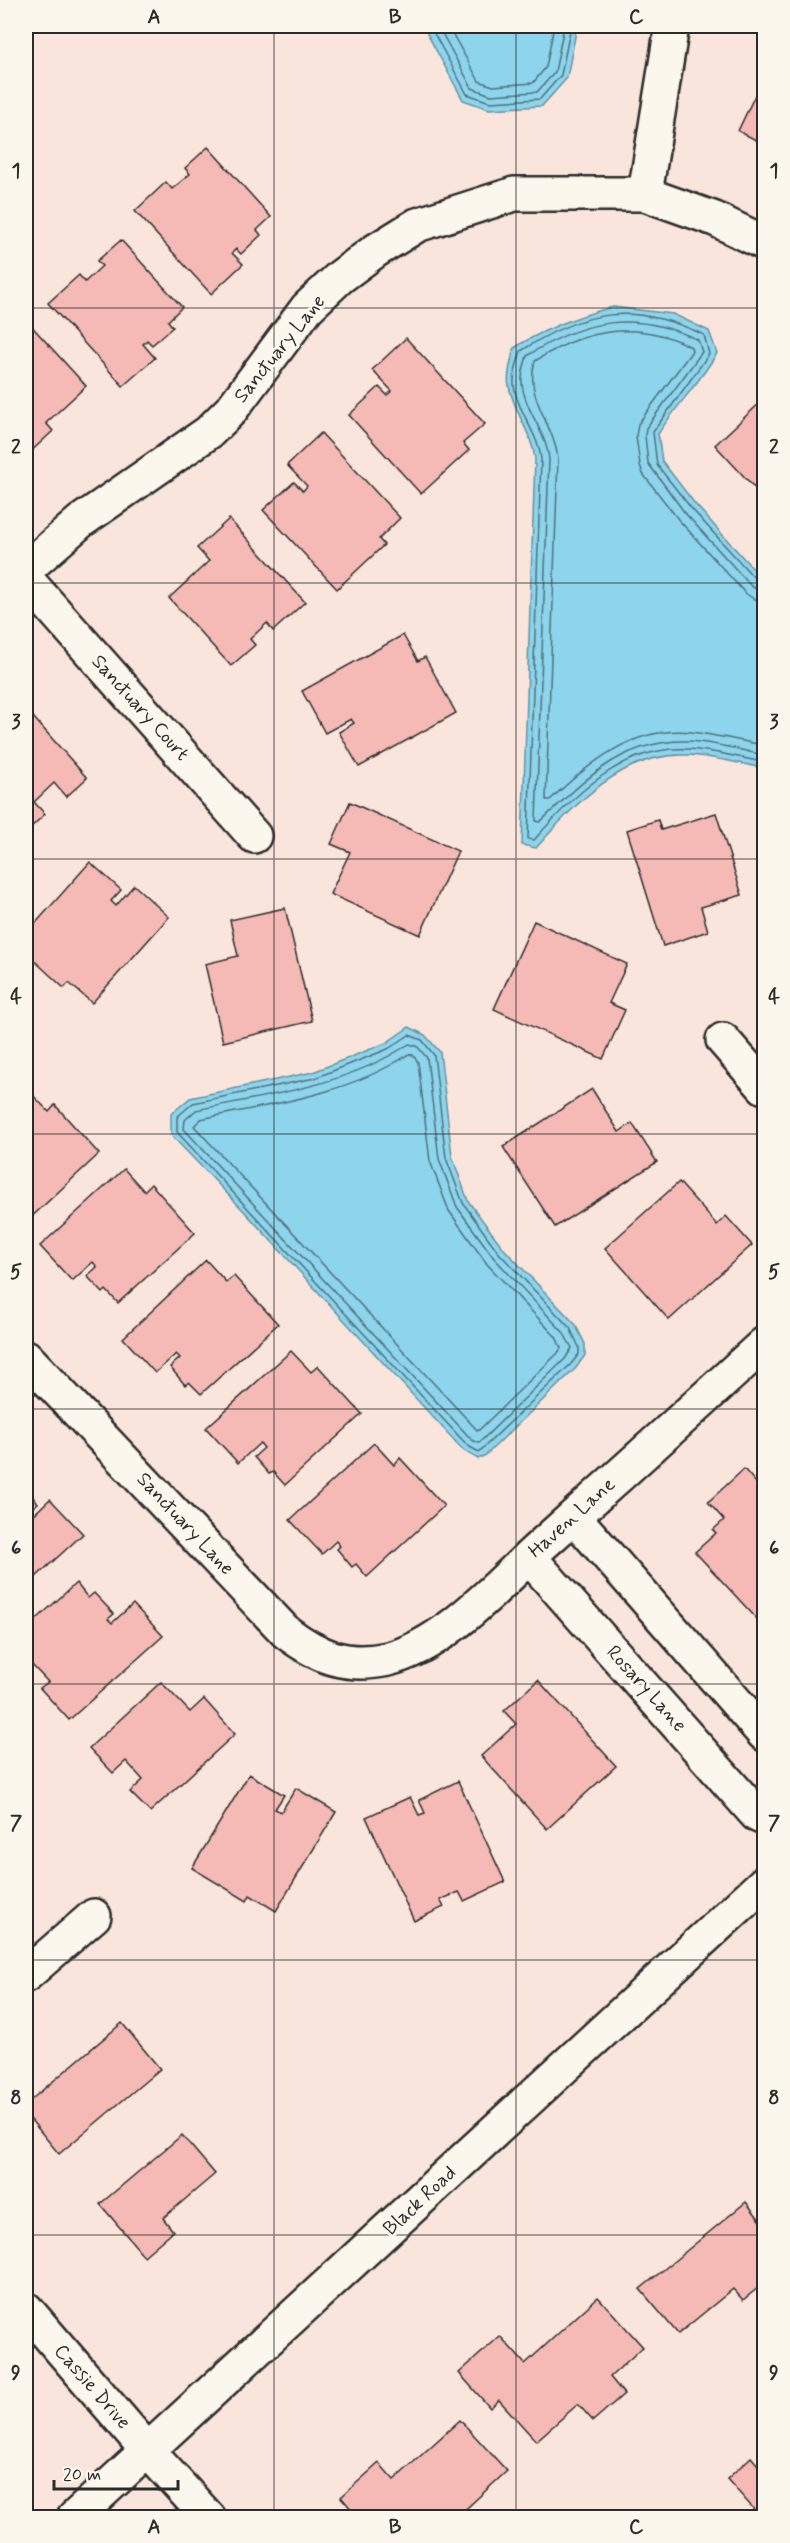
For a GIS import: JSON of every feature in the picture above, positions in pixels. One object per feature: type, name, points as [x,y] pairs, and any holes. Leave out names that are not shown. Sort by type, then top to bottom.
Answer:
[{"type":"street","points":[[672,26],[645,194],[715,219],[765,243]]},
{"type":"street","name":"Sanctuary Lane","points":[[26,569],[81,521],[209,432],[231,410],[307,308],[340,277],[400,235],[417,225],[514,194],[645,194]]},
{"type":"street","name":"Sanctuary Court","points":[[26,579],[254,836]]},
{"type":"street","points":[[723,1040],[765,1087]]},
{"type":"street","name":"Haven Lane","points":[[362,1662],[388,1659],[413,1650],[469,1611],[765,1344]]},
{"type":"street","name":"Sanctuary Lane","points":[[26,1357],[286,1632],[308,1649],[333,1660],[362,1662]]},
{"type":"street","points":[[574,1517],[765,1734]]},
{"type":"street","name":"Rosary Lane","points":[[529,1557],[758,1815],[765,1818]]},
{"type":"street","name":"Black Road","points":[[74,2517],[765,1883]]},
{"type":"street","points":[[26,1975],[94,1916]]},
{"type":"street","name":"Cassie Drive","points":[[26,2309],[148,2451],[209,2517]]},
{"type":"water","points":[[423,26],[577,26],[567,78],[542,106],[489,109],[463,100]]},
{"type":"water","points":[[613,307],[673,314],[709,331],[717,353],[658,434],[662,461],[695,504],[764,581],[764,768],[716,758],[687,755],[664,756],[642,762],[621,772],[584,798],[536,848],[522,845],[535,459],[530,440],[511,396],[508,382],[509,372],[514,348],[562,323]]},
{"type":"water","points":[[409,1027],[425,1035],[440,1052],[452,1156],[468,1201],[504,1249],[575,1324],[585,1344],[585,1355],[576,1368],[486,1455],[478,1459],[464,1451],[243,1210],[171,1135],[171,1114],[190,1098],[313,1072],[386,1043]]},
{"type":"building","points":[[764,76],[764,144],[738,131]]},
{"type":"building","points":[[208,147],[271,217],[257,230],[261,235],[241,254],[236,249],[232,253],[243,264],[211,294],[135,211],[166,182],[172,189],[190,174],[185,168]]},
{"type":"building","points":[[121,240],[182,307],[168,321],[173,327],[152,345],[147,340],[143,344],[155,358],[123,386],[48,303],[79,275],[85,282],[102,266],[97,261]]},
{"type":"building","points":[[26,320],[86,386],[46,423],[53,431],[26,456]]},
{"type":"building","points":[[406,338],[485,424],[463,443],[469,450],[421,494],[349,415],[379,387],[387,395],[392,391],[372,370]]},
{"type":"building","points":[[764,399],[764,498],[715,445]]},
{"type":"building","points":[[321,433],[400,518],[379,539],[384,545],[337,589],[263,510],[294,482],[303,491],[307,486],[287,465]]},
{"type":"building","points":[[229,519],[305,602],[273,631],[267,623],[250,639],[255,645],[231,666],[169,598],[209,561],[197,548]]},
{"type":"building","points":[[403,635],[418,661],[425,657],[456,713],[359,767],[339,732],[354,723],[351,719],[325,733],[302,691]]},
{"type":"building","points":[[26,709],[87,778],[66,797],[54,783],[34,802],[45,814],[26,832]]},
{"type":"building","points":[[350,802],[458,851],[420,935],[330,894],[350,852],[331,844]]},
{"type":"building","points":[[716,813],[742,895],[701,907],[708,931],[663,946],[627,830],[658,820],[661,830]]},
{"type":"building","points":[[90,862],[121,890],[111,901],[116,906],[134,885],[169,917],[92,1003],[69,983],[64,988],[26,953],[26,934]]},
{"type":"building","points":[[285,908],[312,1021],[223,1042],[205,964],[238,956],[230,920]]},
{"type":"building","points":[[534,921],[627,964],[609,1003],[625,1010],[603,1059],[494,1009]]},
{"type":"building","points":[[592,1089],[619,1132],[632,1123],[657,1162],[555,1227],[503,1147]]},
{"type":"building","points":[[28,1090],[49,1112],[55,1105],[99,1154],[26,1222],[26,1093]]},
{"type":"building","points":[[124,1169],[144,1191],[151,1184],[195,1233],[118,1303],[106,1290],[103,1293],[87,1276],[97,1267],[93,1262],[72,1281],[40,1246]]},
{"type":"building","points":[[679,1182],[717,1225],[726,1216],[752,1245],[669,1320],[605,1248]]},
{"type":"building","points":[[206,1260],[226,1282],[234,1276],[278,1324],[201,1394],[189,1382],[185,1385],[170,1367],[180,1358],[176,1354],[155,1373],[123,1338]]},
{"type":"building","points":[[291,1351],[311,1372],[318,1366],[362,1414],[285,1485],[273,1472],[269,1474],[254,1457],[264,1448],[260,1443],[238,1463],[206,1428]]},
{"type":"building","points":[[374,1443],[394,1465],[400,1458],[444,1506],[367,1577],[356,1564],[352,1567],[337,1549],[340,1546],[336,1541],[322,1554],[290,1520]]},
{"type":"building","points":[[744,1469],[764,1492],[764,1613],[757,1619],[695,1552],[716,1533],[713,1530],[724,1520],[708,1502]]},
{"type":"building","points":[[26,1489],[38,1503],[26,1514]]},
{"type":"building","points":[[50,1499],[83,1534],[26,1586],[26,1515],[29,1519]]},
{"type":"building","points":[[76,1583],[88,1598],[94,1593],[114,1614],[108,1619],[112,1623],[133,1604],[163,1636],[69,1720],[40,1688],[48,1682],[32,1665],[27,1670],[26,1668],[26,1629]]},
{"type":"building","points":[[538,1680],[616,1766],[547,1829],[481,1756],[516,1724],[504,1711]]},
{"type":"building","points":[[161,1682],[190,1712],[204,1699],[235,1734],[150,1812],[130,1792],[143,1780],[126,1761],[113,1773],[89,1748]]},
{"type":"building","points":[[249,1774],[284,1795],[275,1809],[281,1812],[296,1788],[336,1812],[276,1911],[250,1895],[247,1901],[192,1868]]},
{"type":"building","points":[[458,1781],[505,1882],[464,1901],[459,1892],[440,1900],[444,1907],[414,1921],[366,1817],[410,1797],[419,1815],[425,1813],[419,1800]]},
{"type":"building","points":[[122,2023],[160,2069],[59,2154],[26,2114],[26,2104]]},
{"type":"building","points":[[182,2135],[215,2174],[163,2218],[173,2231],[144,2256],[100,2204]]},
{"type":"building","points":[[746,2202],[764,2225],[764,2283],[743,2300],[733,2289],[678,2334],[640,2289]]},
{"type":"building","points":[[598,2297],[643,2347],[610,2377],[624,2394],[593,2421],[578,2404],[536,2441],[499,2400],[490,2408],[459,2373],[500,2336],[525,2364]]},
{"type":"building","points":[[460,2420],[507,2471],[456,2518],[359,2518],[341,2497],[379,2463],[394,2480]]},
{"type":"building","points":[[751,2457],[764,2472],[764,2510],[759,2515],[727,2479]]}]
